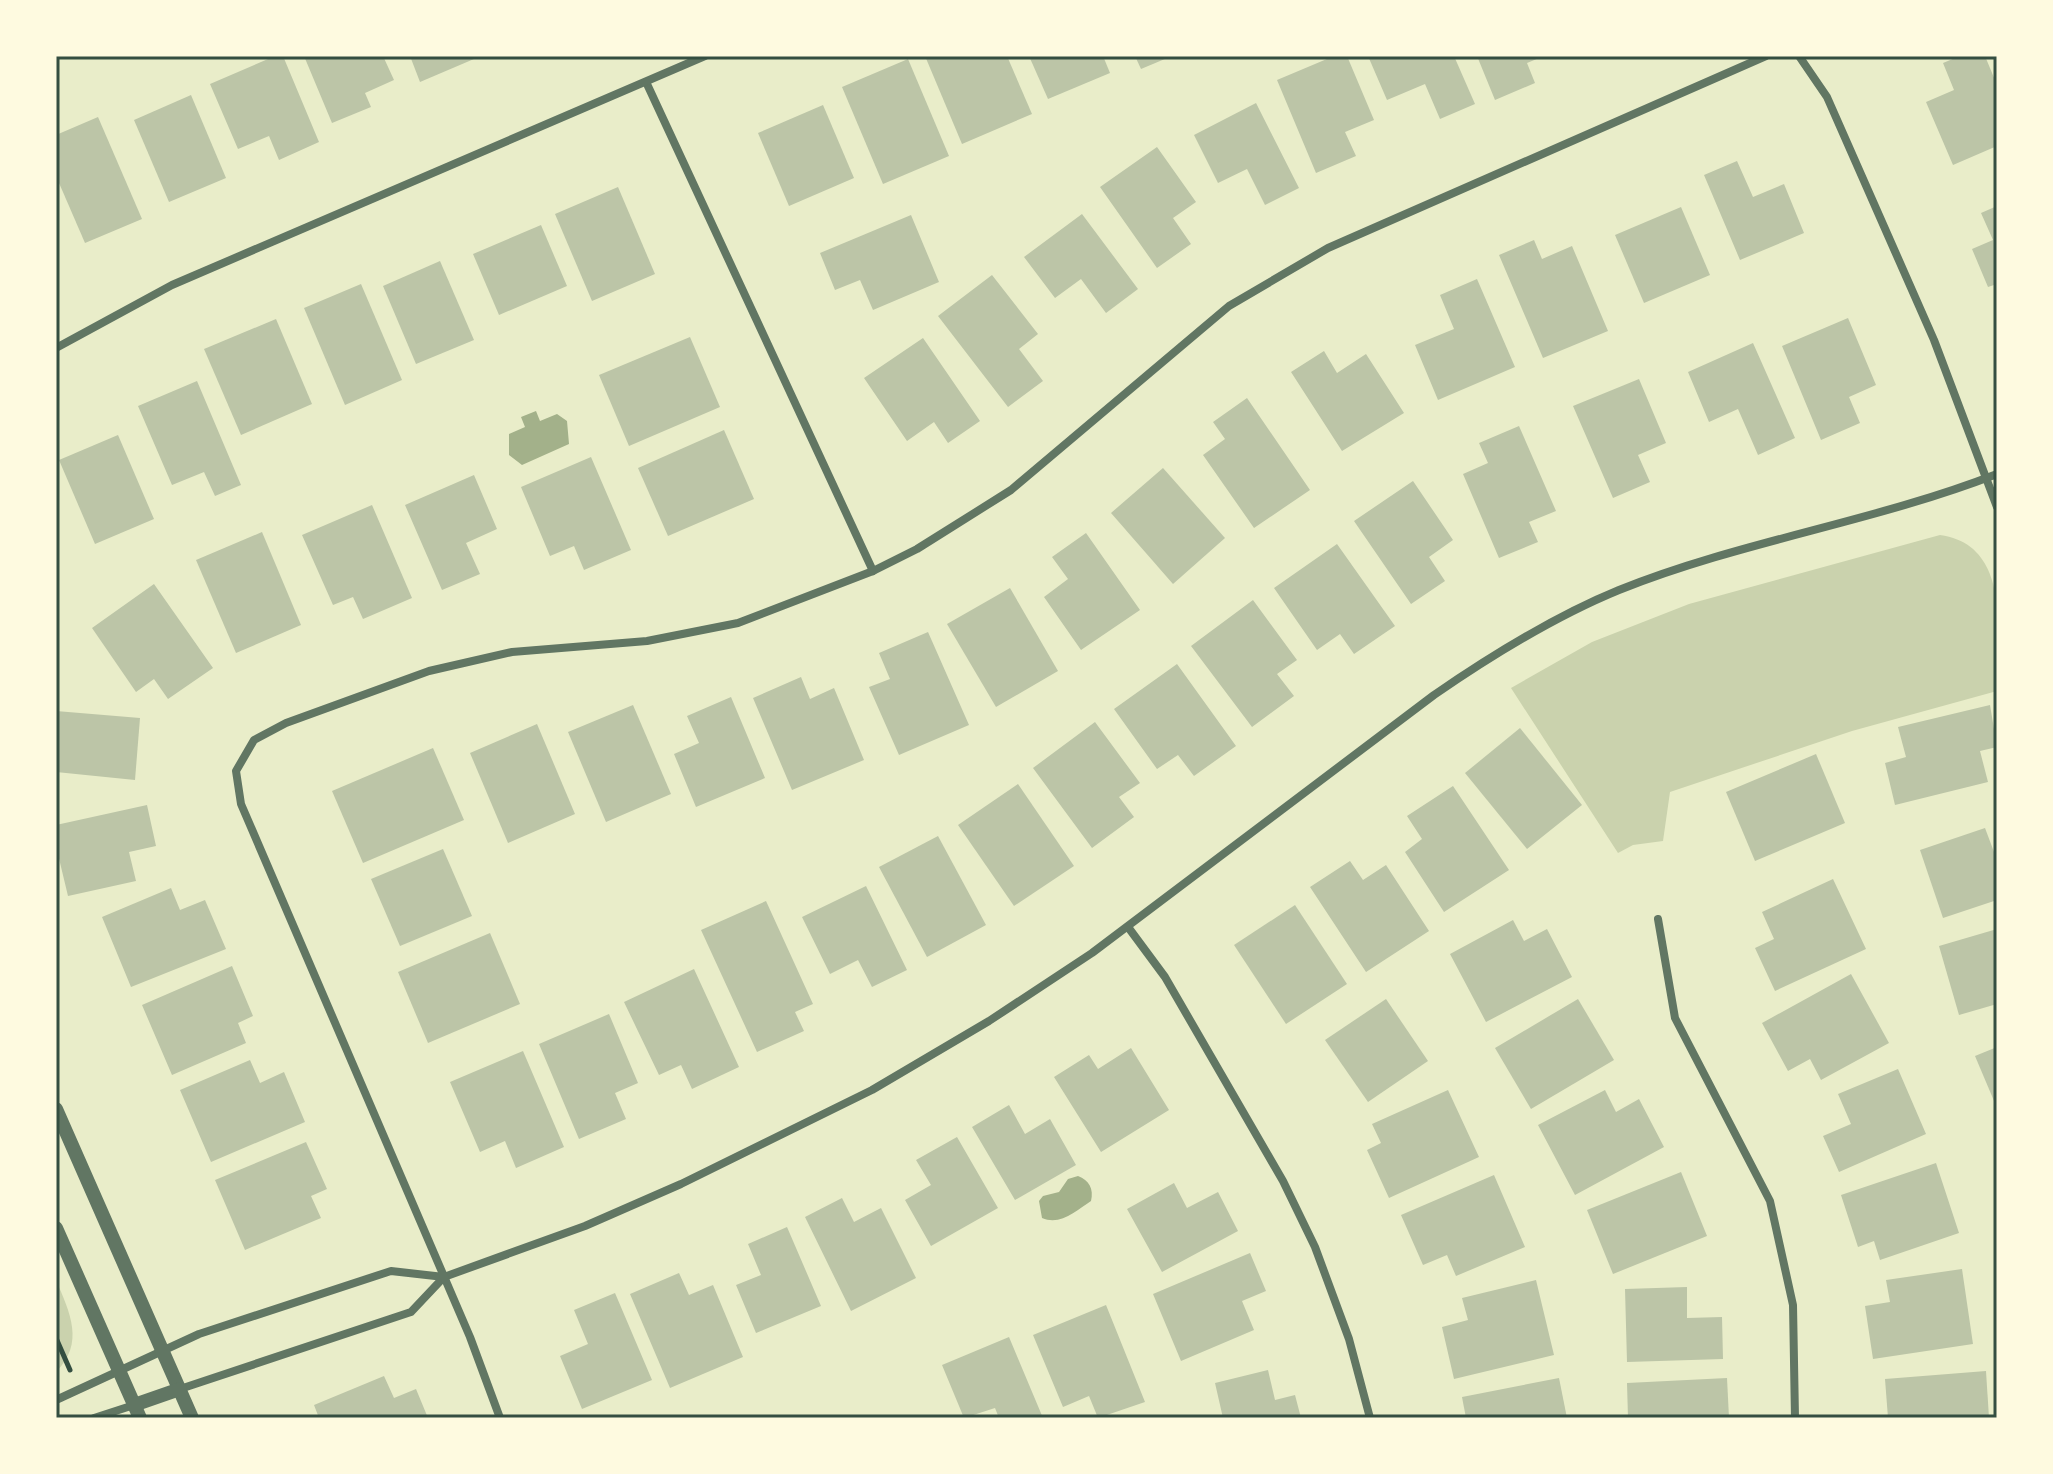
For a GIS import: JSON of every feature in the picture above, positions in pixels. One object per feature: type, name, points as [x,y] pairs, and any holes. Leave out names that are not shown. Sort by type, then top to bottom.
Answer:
[{"type":"street","points":[[56,348],[172,285],[647,84],[705,56]]},
{"type":"street","points":[[500,1418],[444,1277],[241,804],[236,771],[254,740],[286,723],[429,671],[512,652],[647,641],[738,623],[873,571],[917,549],[1011,490],[1229,306],[1328,248],[1766,56]]},
{"type":"street","points":[[1799,56],[1827,97],[1939,351],[1997,507]]},
{"type":"street","points":[[647,84],[873,571]]},
{"type":"street","points":[[56,1400],[208,1331],[391,1271],[444,1277],[585,1226],[777,1140],[989,1021],[1128,927],[1434,695],[1487,658],[1558,619],[1618,591],[1684,568],[1940,495],[1997,474]]},
{"type":"street","points":[[1658,919],[1675,1018],[1770,1201],[1793,1305],[1795,1418]]},
{"type":"street","points":[[1128,927],[1165,977],[1283,1181],[1315,1247],[1340,1313],[1370,1418]]},
{"type":"street","points":[[56,1109],[192,1418]]},
{"type":"street","points":[[56,1228],[137,1411]]},
{"type":"street","points":[[94,1418],[137,1411],[180,1389],[411,1312],[444,1277]]},
{"type":"shaded area","points":[[536,411],[540,421],[557,414],[567,421],[569,444],[522,465],[509,455],[509,434],[525,427],[521,417]]},
{"type":"shaded area","points":[[1940,535],[1963,542],[1980,556],[1990,575],[1998,621],[1997,691],[1852,731],[1670,792],[1663,841],[1633,845],[1618,853],[1511,688],[1592,642],[1689,604]]},
{"type":"shaded area","points":[[1078,1176],[1090,1186],[1091,1201],[1062,1219],[1042,1218],[1039,1201],[1043,1196],[1059,1192],[1068,1179]]},
{"type":"shaded area","points":[[56,1280],[70,1316],[72,1339],[65,1361],[56,1372]]},
{"type":"building","points":[[275,56],[283,56],[319,142],[279,160],[269,136],[238,149],[210,84]]},
{"type":"building","points":[[304,56],[383,56],[394,80],[365,93],[371,107],[332,123]]},
{"type":"building","points":[[410,56],[481,56],[420,82]]},
{"type":"building","points":[[925,56],[1007,56],[1032,114],[962,144]]},
{"type":"building","points":[[1029,56],[1103,56],[1110,73],[1048,99]]},
{"type":"building","points":[[1135,56],[1172,56],[1141,69]]},
{"type":"building","points":[[1334,56],[1347,56],[1374,120],[1345,132],[1356,156],[1316,173],[1277,80]]},
{"type":"building","points":[[1368,56],[1454,56],[1475,104],[1440,119],[1425,84],[1387,100]]},
{"type":"building","points":[[1477,56],[1544,56],[1527,63],[1535,83],[1495,100]]},
{"type":"building","points":[[1960,56],[1985,56],[1997,85],[1997,146],[1953,165],[1926,102],[1954,90],[1943,63]]},
{"type":"building","points":[[908,59],[949,156],[883,184],[842,87]]},
{"type":"building","points":[[191,95],[226,178],[169,202],[134,120]]},
{"type":"building","points":[[1256,103],[1299,188],[1265,205],[1247,169],[1218,183],[1194,135]]},
{"type":"building","points":[[823,105],[854,178],[789,206],[758,133]]},
{"type":"building","points":[[98,117],[142,219],[85,243],[56,176],[56,135]]},
{"type":"building","points":[[1157,147],[1196,202],[1173,218],[1191,244],[1157,268],[1100,187]]},
{"type":"building","points":[[1737,161],[1753,197],[1784,184],[1804,233],[1740,260],[1704,175]]},
{"type":"building","points":[[618,187],[655,274],[592,301],[555,214]]},
{"type":"building","points":[[1997,206],[1997,284],[1988,287],[1972,249],[1993,240],[1981,213]]},
{"type":"building","points":[[1681,207],[1710,275],[1644,303],[1615,235]]},
{"type":"building","points":[[1082,214],[1138,289],[1106,313],[1081,279],[1055,298],[1024,257]]},
{"type":"building","points":[[911,215],[939,282],[873,310],[860,280],[835,290],[820,253]]},
{"type":"building","points":[[541,225],[567,286],[499,315],[473,254]]},
{"type":"building","points":[[1534,240],[1542,259],[1572,246],[1608,331],[1543,358],[1499,255]]},
{"type":"building","points":[[440,261],[474,340],[416,364],[383,286]]},
{"type":"building","points":[[992,275],[1038,334],[1019,349],[1043,381],[1008,407],[938,316]]},
{"type":"building","points":[[1477,279],[1515,367],[1438,400],[1415,345],[1454,329],[1440,295]]},
{"type":"building","points":[[361,284],[402,380],[345,405],[304,308]]},
{"type":"building","points":[[1848,318],[1876,385],[1849,397],[1860,423],[1821,440],[1782,346]]},
{"type":"building","points":[[276,319],[312,404],[241,435],[204,349]]},
{"type":"building","points":[[690,337],[720,407],[629,446],[599,375]]},
{"type":"building","points":[[923,338],[980,421],[948,443],[934,422],[907,441],[864,378]]},
{"type":"building","points":[[1753,343],[1795,438],[1758,455],[1738,409],[1709,422],[1688,372]]},
{"type":"building","points":[[1324,351],[1337,373],[1366,354],[1404,413],[1342,451],[1291,372]]},
{"type":"building","points":[[1639,379],[1666,443],[1638,455],[1650,482],[1613,498],[1573,406]]},
{"type":"building","points":[[197,381],[241,485],[215,496],[204,472],[172,485],[138,406]]},
{"type":"building","points":[[1247,398],[1310,490],[1254,528],[1203,455],[1225,439],[1213,422]]},
{"type":"building","points":[[1519,426],[1556,511],[1529,522],[1538,542],[1499,558],[1463,474],[1488,463],[1479,443]]},
{"type":"building","points":[[724,430],[754,499],[668,536],[638,468]]},
{"type":"building","points":[[118,435],[154,519],[95,544],[59,460]]},
{"type":"building","points":[[591,457],[631,550],[584,570],[574,546],[550,556],[521,487]]},
{"type":"building","points":[[1163,468],[1225,538],[1173,584],[1111,513]]},
{"type":"building","points":[[474,475],[497,529],[466,543],[480,574],[442,590],[405,505]]},
{"type":"building","points":[[1413,481],[1453,540],[1429,557],[1445,581],[1411,604],[1354,521]]},
{"type":"building","points":[[372,505],[412,598],[363,619],[353,597],[333,605],[302,535]]},
{"type":"building","points":[[262,532],[301,625],[236,653],[196,560]]},
{"type":"building","points":[[1086,533],[1140,610],[1081,650],[1044,597],[1068,579],[1052,557]]},
{"type":"building","points":[[1337,544],[1395,626],[1354,654],[1340,634],[1317,650],[1274,588]]},
{"type":"building","points":[[154,584],[213,668],[168,699],[154,679],[136,692],[92,628]]},
{"type":"building","points":[[1010,588],[1058,671],[996,707],[947,624]]},
{"type":"building","points":[[1253,600],[1297,660],[1277,674],[1294,696],[1252,727],[1191,646]]},
{"type":"building","points":[[928,632],[969,725],[899,755],[869,687],[890,679],[879,653]]},
{"type":"building","points":[[1177,664],[1236,746],[1194,776],[1178,755],[1157,769],[1114,709]]},
{"type":"building","points":[[801,677],[810,699],[834,688],[864,760],[792,790],[753,698]]},
{"type":"building","points":[[731,697],[765,778],[696,807],[674,754],[699,743],[687,716]]},
{"type":"building","points":[[633,705],[671,794],[606,822],[568,732]]},
{"type":"building","points":[[1990,705],[1997,747],[1980,751],[1988,782],[1895,805],[1885,763],[1906,757],[1898,727]]},
{"type":"building","points":[[56,711],[140,718],[135,780],[56,772]]},
{"type":"building","points":[[1095,722],[1140,783],[1119,797],[1134,817],[1092,848],[1033,768]]},
{"type":"building","points":[[537,724],[575,814],[508,843],[470,753]]},
{"type":"building","points":[[1520,728],[1582,805],[1527,849],[1465,773]]},
{"type":"building","points":[[433,748],[464,820],[363,863],[332,791]]},
{"type":"building","points":[[1816,754],[1845,823],[1755,861],[1726,792]]},
{"type":"building","points":[[1018,784],[1074,866],[1014,906],[958,825]]},
{"type":"building","points":[[1453,786],[1509,870],[1444,912],[1405,852],[1422,839],[1407,816]]},
{"type":"building","points":[[147,805],[156,846],[129,852],[136,881],[68,896],[56,846],[56,825]]},
{"type":"building","points":[[1985,828],[1997,860],[1997,900],[1943,918],[1920,850]]},
{"type":"building","points":[[938,836],[986,925],[927,957],[879,867]]},
{"type":"building","points":[[443,849],[472,916],[400,946],[371,879]]},
{"type":"building","points":[[1350,861],[1363,880],[1386,865],[1429,931],[1366,972],[1310,887]]},
{"type":"building","points":[[1833,879],[1866,949],[1775,991],[1755,948],[1774,939],[1762,912]]},
{"type":"building","points":[[866,886],[907,970],[872,987],[858,960],[830,974],[802,917]]},
{"type":"building","points":[[171,888],[180,910],[205,900],[226,949],[131,987],[102,917]]},
{"type":"building","points":[[766,901],[813,1004],[795,1012],[804,1031],[757,1052],[701,930]]},
{"type":"building","points":[[1295,905],[1347,984],[1286,1024],[1234,945]]},
{"type":"building","points":[[1513,920],[1524,941],[1547,929],[1572,977],[1486,1022],[1450,954]]},
{"type":"building","points":[[1997,929],[1997,1004],[1959,1015],[1939,946]]},
{"type":"building","points":[[490,933],[520,1004],[428,1043],[398,972]]},
{"type":"building","points":[[232,966],[253,1016],[238,1023],[246,1043],[172,1075],[142,1005]]},
{"type":"building","points":[[694,969],[739,1067],[692,1089],[681,1065],[659,1075],[624,1002]]},
{"type":"building","points":[[1851,974],[1889,1043],[1821,1080],[1810,1059],[1788,1071],[1762,1023]]},
{"type":"building","points":[[1386,999],[1428,1061],[1368,1102],[1325,1040]]},
{"type":"building","points":[[1578,999],[1614,1060],[1531,1109],[1495,1048]]},
{"type":"building","points":[[609,1014],[638,1083],[615,1093],[626,1119],[579,1139],[539,1044]]},
{"type":"building","points":[[1997,1047],[1997,1108],[1975,1056]]},
{"type":"building","points":[[1131,1048],[1169,1110],[1101,1152],[1054,1077],[1089,1055],[1098,1069]]},
{"type":"building","points":[[523,1051],[564,1147],[516,1168],[505,1141],[480,1152],[450,1082]]},
{"type":"building","points":[[250,1060],[260,1083],[284,1072],[305,1122],[211,1162],[180,1090]]},
{"type":"building","points":[[1898,1069],[1926,1134],[1839,1172],[1823,1136],[1851,1124],[1838,1094]]},
{"type":"building","points":[[1448,1090],[1479,1157],[1389,1198],[1367,1150],[1381,1143],[1372,1124]]},
{"type":"building","points":[[1605,1090],[1616,1112],[1639,1099],[1664,1147],[1575,1195],[1538,1125]]},
{"type":"building","points":[[1009,1105],[1025,1134],[1050,1119],[1076,1165],[1015,1200],[972,1127]]},
{"type":"building","points":[[957,1137],[998,1208],[931,1246],[905,1200],[931,1185],[916,1160]]},
{"type":"building","points":[[306,1142],[327,1189],[311,1196],[321,1218],[245,1250],[215,1180]]},
{"type":"building","points":[[1936,1163],[1959,1233],[1880,1260],[1874,1241],[1858,1247],[1841,1195]]},
{"type":"building","points":[[1681,1172],[1707,1236],[1613,1274],[1587,1210]]},
{"type":"building","points":[[1494,1175],[1525,1247],[1456,1276],[1447,1255],[1423,1265],[1401,1215]]},
{"type":"building","points":[[1174,1183],[1187,1208],[1218,1192],[1238,1231],[1162,1272],[1127,1209]]},
{"type":"building","points":[[842,1198],[854,1222],[881,1208],[916,1278],[851,1311],[805,1217]]},
{"type":"building","points":[[787,1227],[821,1306],[756,1333],[736,1285],[761,1275],[748,1244]]},
{"type":"building","points":[[1250,1253],[1266,1291],[1242,1301],[1254,1330],[1181,1361],[1153,1294]]},
{"type":"building","points":[[1962,1269],[1973,1344],[1873,1359],[1865,1306],[1890,1302],[1886,1280]]},
{"type":"building","points":[[679,1273],[689,1295],[713,1285],[743,1357],[670,1388],[630,1294]]},
{"type":"building","points":[[1536,1280],[1554,1355],[1454,1379],[1442,1327],[1468,1320],[1462,1298]]},
{"type":"building","points":[[1687,1287],[1687,1318],[1722,1317],[1723,1359],[1627,1362],[1625,1289]]},
{"type":"building","points":[[615,1293],[652,1380],[582,1409],[560,1356],[588,1344],[574,1310]]},
{"type":"building","points":[[1106,1305],[1145,1402],[1098,1418],[1089,1396],[1063,1407],[1033,1335]]},
{"type":"building","points":[[1009,1337],[1043,1418],[999,1418],[995,1408],[964,1418],[942,1365]]},
{"type":"building","points":[[1268,1370],[1275,1400],[1295,1395],[1301,1418],[1223,1418],[1215,1383]]},
{"type":"building","points":[[1986,1371],[1989,1418],[1888,1418],[1885,1379]]},
{"type":"building","points":[[384,1376],[394,1398],[416,1389],[428,1418],[319,1418],[314,1405]]},
{"type":"building","points":[[1559,1378],[1567,1418],[1466,1418],[1462,1397]]},
{"type":"building","points":[[1727,1378],[1729,1418],[1628,1418],[1627,1383]]}]
